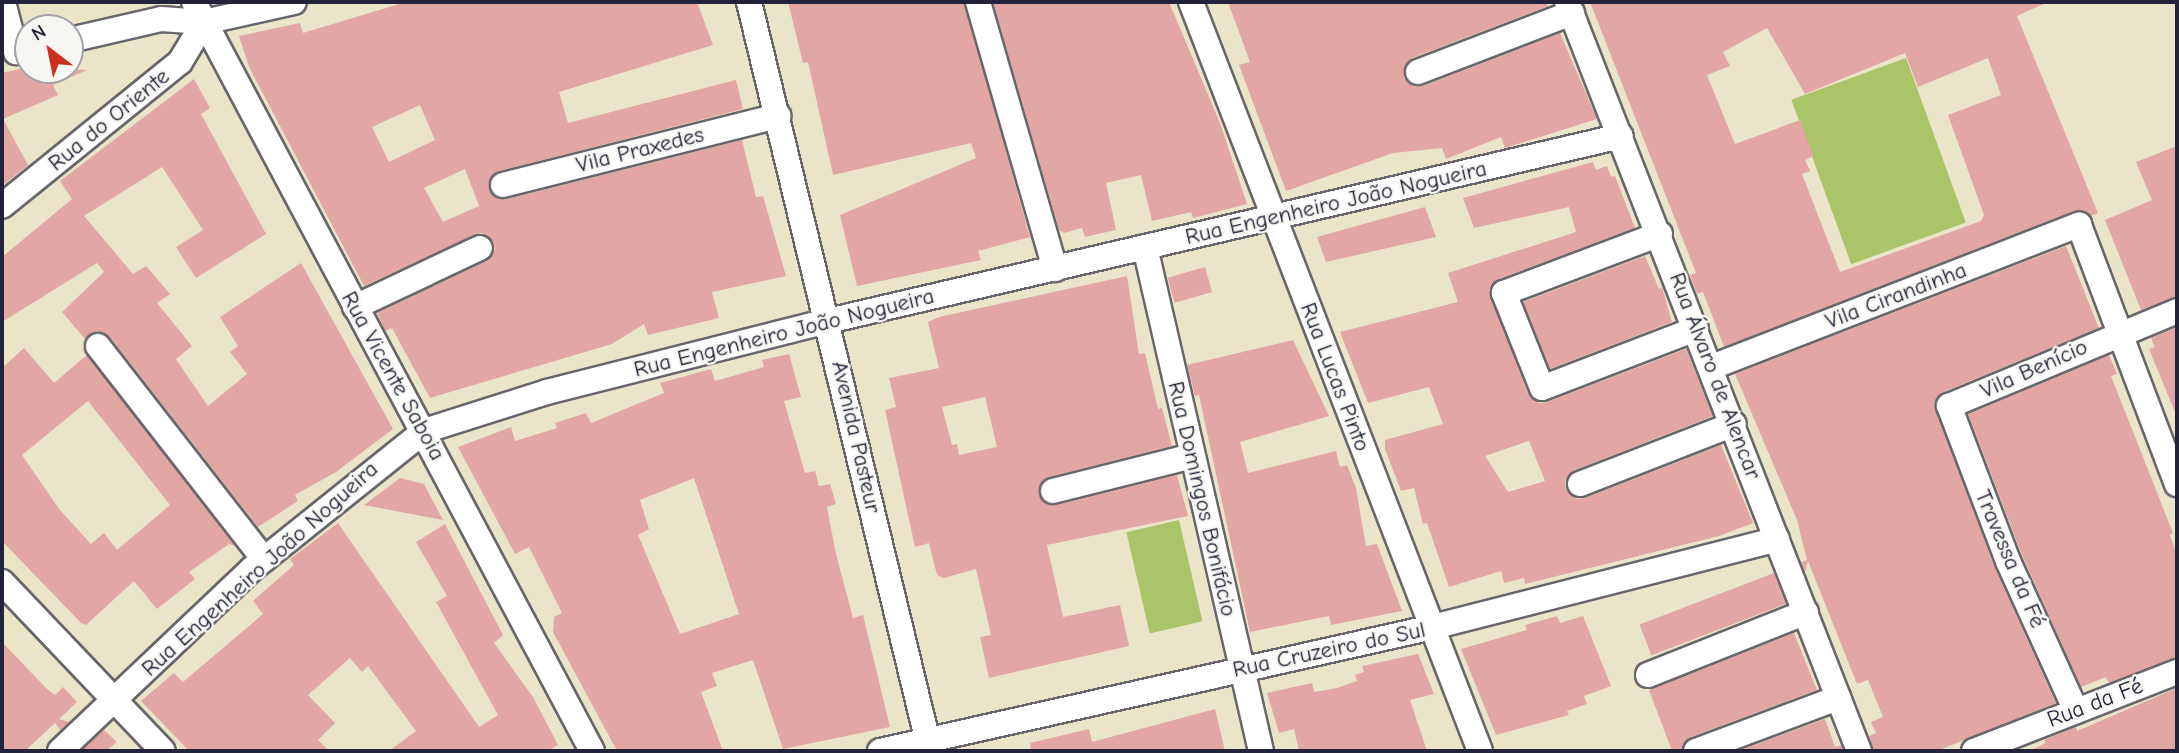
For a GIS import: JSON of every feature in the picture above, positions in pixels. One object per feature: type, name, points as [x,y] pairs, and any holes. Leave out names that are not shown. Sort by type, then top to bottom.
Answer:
[{"type":"street","points":[[2,2],[14,48]]},
{"type":"street","points":[[84,37],[199,12],[294,2]]},
{"type":"street","name":"Avenida Pasteur","points":[[749,2],[929,745]]},
{"type":"street","points":[[978,2],[1055,268]]},
{"type":"street","name":"Rua Lucas Pinto","points":[[1191,2],[1480,751]]},
{"type":"street","points":[[1418,72],[1570,7]]},
{"type":"street","name":"Rua Álvaro de Alencar","points":[[1570,7],[1859,751]]},
{"type":"street","name":"Rua do Oriente","points":[[2,206],[180,62],[199,12]]},
{"type":"street","name":"Rua Vicente Saboia","points":[[199,12],[592,751]]},
{"type":"street","name":"Vila Praxedes","points":[[503,185],[778,116]]},
{"type":"street","name":"Rua Engenheiro João Nogueira","points":[[60,751],[264,559],[424,431],[547,392],[828,321],[1621,136]]},
{"type":"street","name":"Vila Cirandinha","points":[[1712,367],[2079,225],[2119,331]]},
{"type":"street","points":[[1660,234],[1504,293],[1542,388],[1696,330]]},
{"type":"street","name":"Rua Domingos Bonifácio","points":[[1145,247],[1261,751]]},
{"type":"street","points":[[355,307],[480,248]]},
{"type":"street","name":"Vila Benício","points":[[1949,406],[2119,331],[2177,311]]},
{"type":"street","points":[[2119,331],[2177,484]]},
{"type":"street","points":[[98,346],[264,559]]},
{"type":"street","name":"Travessa da Fé","points":[[1949,406],[2008,561],[2076,710]]},
{"type":"street","points":[[1580,484],[1734,424]]},
{"type":"street","points":[[1053,491],[1192,456]]},
{"type":"street","name":"Rua Cruzeiro do Sul","points":[[880,751],[929,745],[1240,669],[1433,627],[1777,540]]},
{"type":"street","points":[[2,582],[163,751]]},
{"type":"street","points":[[1648,675],[1806,612]]},
{"type":"street","name":"Rua da Fé","points":[[1975,751],[2177,672]]},
{"type":"street","points":[[1708,749],[1838,698]]},
{"type":"green space","points":[[1906,58],[1966,222],[1851,264],[1791,100]]},
{"type":"green space","points":[[1179,520],[1202,621],[1150,633],[1126,532]]},
{"type":"building","points":[[406,2],[697,2],[713,45],[559,92],[568,123],[736,80],[743,109],[499,171],[489,180],[489,189],[498,199],[507,199],[742,140],[756,197],[763,196],[786,276],[712,292],[719,318],[648,335],[644,324],[612,344],[430,398],[392,328],[385,331],[377,313],[486,261],[495,250],[493,241],[482,233],[474,235],[364,286],[249,67],[239,36],[300,23],[303,33]],"holes":[[[420,105],[435,140],[389,162],[372,127]],[[465,169],[479,206],[443,222],[424,188]]]},
{"type":"building","points":[[788,2],[964,2],[1030,237],[978,251],[981,260],[857,286],[840,215],[976,158],[971,143],[833,175],[808,62],[803,63]]},
{"type":"building","points":[[993,2],[1169,2],[1220,123],[1247,204],[1193,218],[1191,212],[1152,221],[1141,175],[1106,183],[1116,230],[1085,237],[1082,228],[1064,233],[1059,230]]},
{"type":"building","points":[[1228,2],[1546,2],[1548,6],[1412,58],[1404,69],[1404,78],[1415,87],[1423,86],[1560,33],[1597,119],[1505,148],[1501,137],[1446,159],[1442,148],[1393,153],[1286,191],[1239,65],[1250,62]]},
{"type":"building","points":[[1590,2],[2048,2],[2017,16],[2098,213],[2091,216],[2074,211],[1724,347],[1703,292],[1697,294],[1690,275],[1696,273]],"holes":[[[1767,28],[1805,94],[1905,53],[1918,87],[1988,58],[2001,95],[1948,115],[1984,215],[1981,221],[1840,272],[1802,174],[1810,171],[1805,160],[1813,156],[1800,120],[1735,144],[1707,75],[1730,66],[1723,52]]]},
{"type":"building","points":[[14,70],[14,84],[55,84],[53,85],[58,95],[3,119],[28,165],[2,186],[2,73]]},
{"type":"building","points":[[194,79],[210,108],[201,114],[266,234],[196,278],[176,247],[203,230],[162,167],[84,216],[133,274],[146,266],[170,294],[157,303],[192,346],[176,359],[208,406],[247,374],[230,352],[238,346],[220,317],[301,263],[393,429],[336,472],[295,495],[298,501],[258,527],[110,337],[97,331],[85,339],[62,312],[104,272],[97,263],[2,322],[2,257],[72,199],[60,181]]},
{"type":"building","points":[[2177,146],[2177,296],[2141,310],[2105,220],[2152,200],[2136,162]]},
{"type":"building","points":[[1593,162],[1596,170],[1607,166],[1611,177],[1615,176],[1635,228],[1499,279],[1489,290],[1528,394],[1539,403],[1547,402],[1686,349],[1713,416],[1575,470],[1565,481],[1566,490],[1577,499],[1585,498],[1721,445],[1753,523],[1719,536],[1525,584],[1524,578],[1504,583],[1501,571],[1449,587],[1427,523],[1423,524],[1414,488],[1401,491],[1385,449],[1385,440],[1443,424],[1429,387],[1368,403],[1340,332],[1458,302],[1448,273],[1576,232],[1569,207],[1474,228],[1463,198]],"holes":[[[1529,441],[1545,481],[1508,492],[1485,456]]]},
{"type":"building","points":[[1425,207],[1436,237],[1326,262],[1317,237]]},
{"type":"building","points":[[2066,246],[2099,328],[1943,392],[1934,404],[1994,566],[2056,703],[1937,751],[1874,751],[1869,736],[1876,733],[1871,722],[1883,717],[1868,680],[1857,684],[1808,561],[1805,572],[1801,562],[1807,560],[1797,520],[1735,374]]},
{"type":"building","points":[[1645,256],[1659,289],[1662,287],[1672,322],[1550,369],[1523,302]]},
{"type":"building","points":[[1205,267],[1212,292],[1175,303],[1168,278]]},
{"type":"building","points":[[1127,276],[1139,354],[1145,353],[1158,409],[1162,408],[1172,446],[1049,477],[1042,481],[1039,494],[1043,502],[1057,505],[1177,475],[1188,516],[1047,545],[1063,617],[1120,605],[1129,646],[989,678],[980,637],[991,635],[976,569],[944,578],[937,575],[929,543],[915,547],[885,410],[896,407],[889,378],[939,368],[928,322],[939,317]],"holes":[[[985,397],[997,447],[959,455],[957,444],[952,445],[942,407]]]},
{"type":"building","points":[[2177,327],[2177,417],[2149,349],[2155,347],[2151,338]]},
{"type":"building","points":[[1293,340],[1329,416],[1240,442],[1248,473],[1336,451],[1340,467],[1347,465],[1356,488],[1366,546],[1377,544],[1402,611],[1331,625],[1329,616],[1250,632],[1199,395],[1195,396],[1187,365]]},
{"type":"building","points":[[24,348],[54,383],[87,355],[235,546],[229,544],[189,572],[195,579],[157,609],[134,581],[86,625],[81,623],[2,541],[2,368]],"holes":[[[88,401],[170,505],[117,550],[104,533],[91,544],[59,509],[22,455]]]},
{"type":"building","points":[[789,354],[801,397],[784,401],[805,473],[815,471],[819,486],[830,484],[836,504],[827,507],[836,554],[853,618],[863,615],[890,727],[783,749],[753,660],[712,673],[717,686],[701,692],[723,751],[617,751],[553,632],[554,617],[562,613],[529,547],[515,554],[458,447],[511,427],[515,441],[557,428],[555,423],[586,413],[591,423],[664,393],[660,383],[711,369],[715,381],[764,367],[762,360]],"holes":[[[694,478],[739,614],[680,634],[638,535],[649,529],[640,500]]]},
{"type":"building","points":[[2109,355],[2117,374],[2111,376],[2173,533],[2170,535],[2177,555],[2177,657],[2109,683],[2106,677],[2081,687],[2022,555],[1968,414]]},
{"type":"building","points":[[400,478],[424,484],[443,520],[364,505]]},
{"type":"building","points":[[338,523],[479,727],[498,715],[436,602],[447,596],[416,542],[445,524],[503,635],[494,643],[533,697],[558,745],[547,751],[389,751],[416,731],[368,666],[362,672],[350,658],[308,695],[335,723],[318,740],[329,751],[189,751],[141,701],[174,673],[183,682],[263,614],[253,601],[294,565],[290,559]]},
{"type":"building","points":[[1774,573],[1786,604],[1651,655],[1640,625]]},
{"type":"building","points":[[1557,616],[1560,623],[1583,616],[1611,686],[1584,696],[1587,704],[1567,711],[1569,715],[1496,735],[1461,649],[1527,630],[1525,625]]},
{"type":"building","points":[[1794,633],[1817,690],[1691,737],[1682,751],[1672,751],[1649,690]]},
{"type":"building","points":[[2,642],[47,689],[55,695],[63,687],[77,702],[59,719],[69,722],[60,730],[55,723],[25,751],[2,751]]},
{"type":"building","points":[[1418,654],[1434,694],[1410,700],[1427,751],[1299,751],[1294,729],[1279,733],[1267,693],[1312,683],[1314,692],[1337,688],[1357,681],[1355,675],[1364,672],[1362,666]]},
{"type":"building","points":[[2177,688],[2177,751],[2029,751],[2046,743],[2044,740],[2076,727],[2077,731]]},
{"type":"building","points":[[1215,709],[1225,751],[1031,751],[1030,743],[1089,729],[1092,742]]},
{"type":"building","points":[[1825,719],[1835,747],[1841,745],[1843,751],[1738,751]]},
{"type":"building","points":[[104,730],[117,742],[106,751],[81,751]]}]
